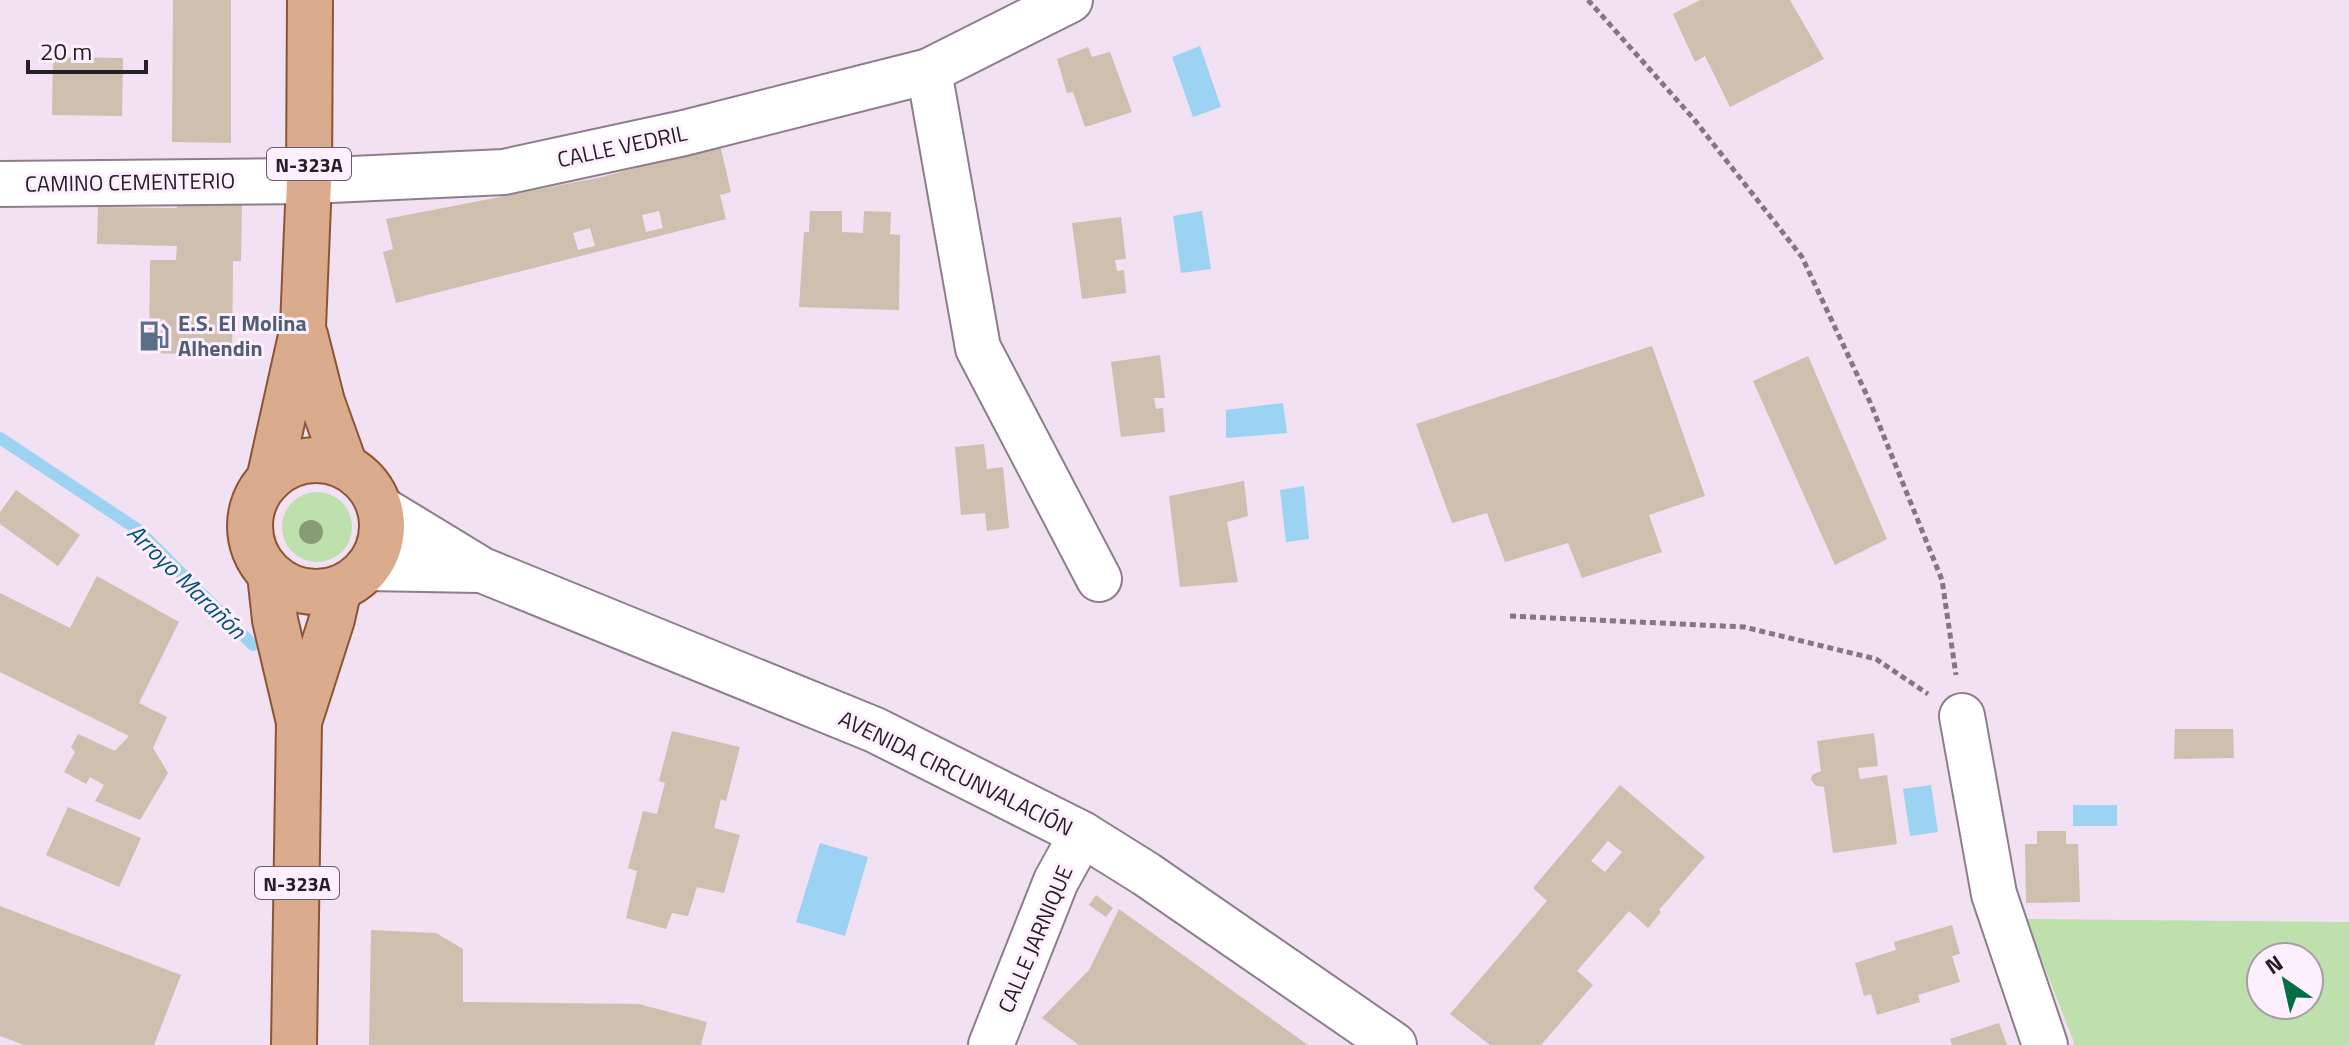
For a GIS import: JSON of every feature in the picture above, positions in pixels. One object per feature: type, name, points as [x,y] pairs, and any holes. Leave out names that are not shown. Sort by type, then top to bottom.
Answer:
[{"type":"main road","name":"N-323A","points":[[294,1045],[299,722],[275,620],[270,574],[253,547],[250,522],[258,493],[269,480],[303,327],[309,181],[310,0]]},
{"type":"main road","name":"N-323A","points":[[299,722],[332,619],[353,578],[376,554],[381,538],[380,508],[369,486],[345,466],[322,402],[303,327]]},
{"type":"main road","points":[[269,480],[286,467],[307,461],[326,461],[345,466]]},
{"type":"main road","points":[[270,574],[287,586],[306,592],[323,592],[353,578]]},
{"type":"street","name":"CALLE VEDRIL","points":[[309,181],[504,172],[684,133],[929,71],[1070,0]]},
{"type":"street","points":[[929,71],[978,348],[1099,579]]},
{"type":"street","name":"CAMINO CEMENTERIO","points":[[0,184],[309,181]]},
{"type":"street","points":[[380,508],[482,570]]},
{"type":"street","points":[[353,578],[482,570]]},
{"type":"street","name":"AVENIDA CIRCUNVALACIÓN","points":[[482,570],[875,730],[1082,834],[1146,874],[1394,1045]]},
{"type":"street","points":[[1962,716],[1994,894],[2045,1045]]},
{"type":"street","name":"CALLE JARNIQUE","points":[[991,1045],[1056,881],[1082,834]]},
{"type":"path","points":[[1588,0],[1693,118],[1802,257],[1870,402],[1942,580],[1962,716]]},
{"type":"path","points":[[1510,616],[1744,627],[1876,659],[1962,716]]},
{"type":"green space","points":[[317,492],[336,498],[346,508],[352,527],[346,546],[336,556],[317,562],[298,556],[288,546],[282,527],[288,508],[298,498]]},
{"type":"green space","points":[[2026,919],[2349,922],[2349,1045],[2075,1045]]},
{"type":"water","points":[[1200,46],[1221,107],[1193,117],[1172,57]]},
{"type":"water","points":[[1202,211],[1211,269],[1181,273],[1173,216]]},
{"type":"water","points":[[1283,403],[1287,433],[1226,438],[1226,410]]},
{"type":"water","points":[[1304,486],[1309,539],[1286,542],[1280,490]]},
{"type":"water","points":[[1931,785],[1938,832],[1910,836],[1903,789]]},
{"type":"water","points":[[2073,805],[2117,805],[2117,826],[2073,826]]},
{"type":"water","points":[[820,843],[868,857],[845,936],[796,922]]},
{"type":"building","points":[[173,0],[231,0],[231,143],[172,142]]},
{"type":"building","points":[[1700,0],[1790,0],[1824,59],[1730,107],[1705,56],[1695,62],[1673,14]]},
{"type":"building","points":[[1088,47],[1092,57],[1110,52],[1132,112],[1085,127],[1073,92],[1067,93],[1057,59]]},
{"type":"building","points":[[53,57],[123,58],[122,116],[52,115]]},
{"type":"building","points":[[720,145],[731,192],[720,195],[726,219],[396,303],[383,252],[393,249],[386,219],[602,177]],"holes":[[[659,211],[663,228],[646,232],[642,215]],[[590,228],[595,246],[578,250],[573,233]]]},
{"type":"building","points":[[177,201],[242,203],[241,261],[233,261],[232,355],[149,353],[150,260],[176,260],[177,246],[97,244],[98,207],[177,208]]},
{"type":"building","points":[[810,211],[842,211],[842,232],[863,233],[864,211],[891,212],[890,234],[900,235],[899,310],[799,307],[804,232],[809,232]]},
{"type":"building","points":[[1121,217],[1126,259],[1115,260],[1117,271],[1124,270],[1126,293],[1082,299],[1072,223]]},
{"type":"building","points":[[1652,346],[1705,496],[1649,515],[1662,552],[1582,578],[1568,543],[1505,562],[1487,513],[1452,523],[1416,424]]},
{"type":"building","points":[[1160,355],[1165,398],[1154,398],[1156,409],[1163,408],[1165,432],[1121,437],[1111,362]]},
{"type":"building","points":[[1808,356],[1887,539],[1835,565],[1753,381]]},
{"type":"building","points":[[984,444],[987,469],[1003,467],[1009,528],[987,531],[985,513],[961,515],[955,447]]},
{"type":"building","points":[[1244,481],[1248,516],[1227,522],[1238,582],[1180,587],[1169,496]]},
{"type":"building","points":[[16,490],[80,535],[58,566],[0,524],[0,512]]},
{"type":"building","points":[[97,576],[179,622],[139,703],[167,717],[153,748],[168,773],[140,820],[95,801],[104,785],[90,777],[86,784],[64,772],[75,752],[71,747],[78,734],[115,751],[129,736],[0,672],[0,593],[70,628]]},
{"type":"building","points":[[2175,729],[2233,729],[2234,758],[2174,759]]},
{"type":"building","points":[[672,731],[740,747],[726,801],[721,799],[714,828],[740,835],[724,893],[697,887],[688,916],[672,913],[666,929],[626,918],[637,871],[628,868],[643,811],[657,814],[665,783],[659,781]]},
{"type":"building","points":[[1874,733],[1878,766],[1858,768],[1860,779],[1887,775],[1897,844],[1833,853],[1824,787],[1816,786],[1811,780],[1812,775],[1821,771],[1817,741]]},
{"type":"building","points":[[1620,785],[1705,857],[1659,910],[1661,912],[1648,928],[1629,911],[1577,971],[1593,985],[1541,1045],[1490,1045],[1450,1014],[1547,901],[1533,888]],"holes":[[[1608,841],[1622,852],[1605,872],[1591,861]]]},
{"type":"building","points":[[68,807],[141,838],[119,887],[46,855]]},
{"type":"building","points":[[2037,831],[2066,831],[2066,844],[2078,844],[2080,902],[2026,903],[2025,844],[2037,844]]},
{"type":"building","points":[[1096,895],[1113,908],[1106,917],[1089,905]]},
{"type":"building","points":[[0,906],[181,975],[154,1045],[24,1045],[0,1036]]},
{"type":"building","points":[[1119,909],[1308,1045],[1079,1045],[1042,1018],[1089,970]]},
{"type":"building","points":[[1952,925],[1960,954],[1952,956],[1960,982],[1918,995],[1920,1002],[1877,1015],[1871,994],[1864,996],[1855,963],[1896,950],[1894,942]]},
{"type":"building","points":[[371,930],[436,933],[463,949],[463,1002],[639,1004],[707,1022],[701,1045],[369,1045]]},
{"type":"building","points":[[1999,1023],[2007,1045],[1952,1045],[1950,1039]]},
{"type":"waterway","name":"Arroyo Marañón","points":[[0,438],[137,529],[253,645]]},
{"type":"place","name":"E.S. El Molina Alhendin","points":[[154,336]]}]
